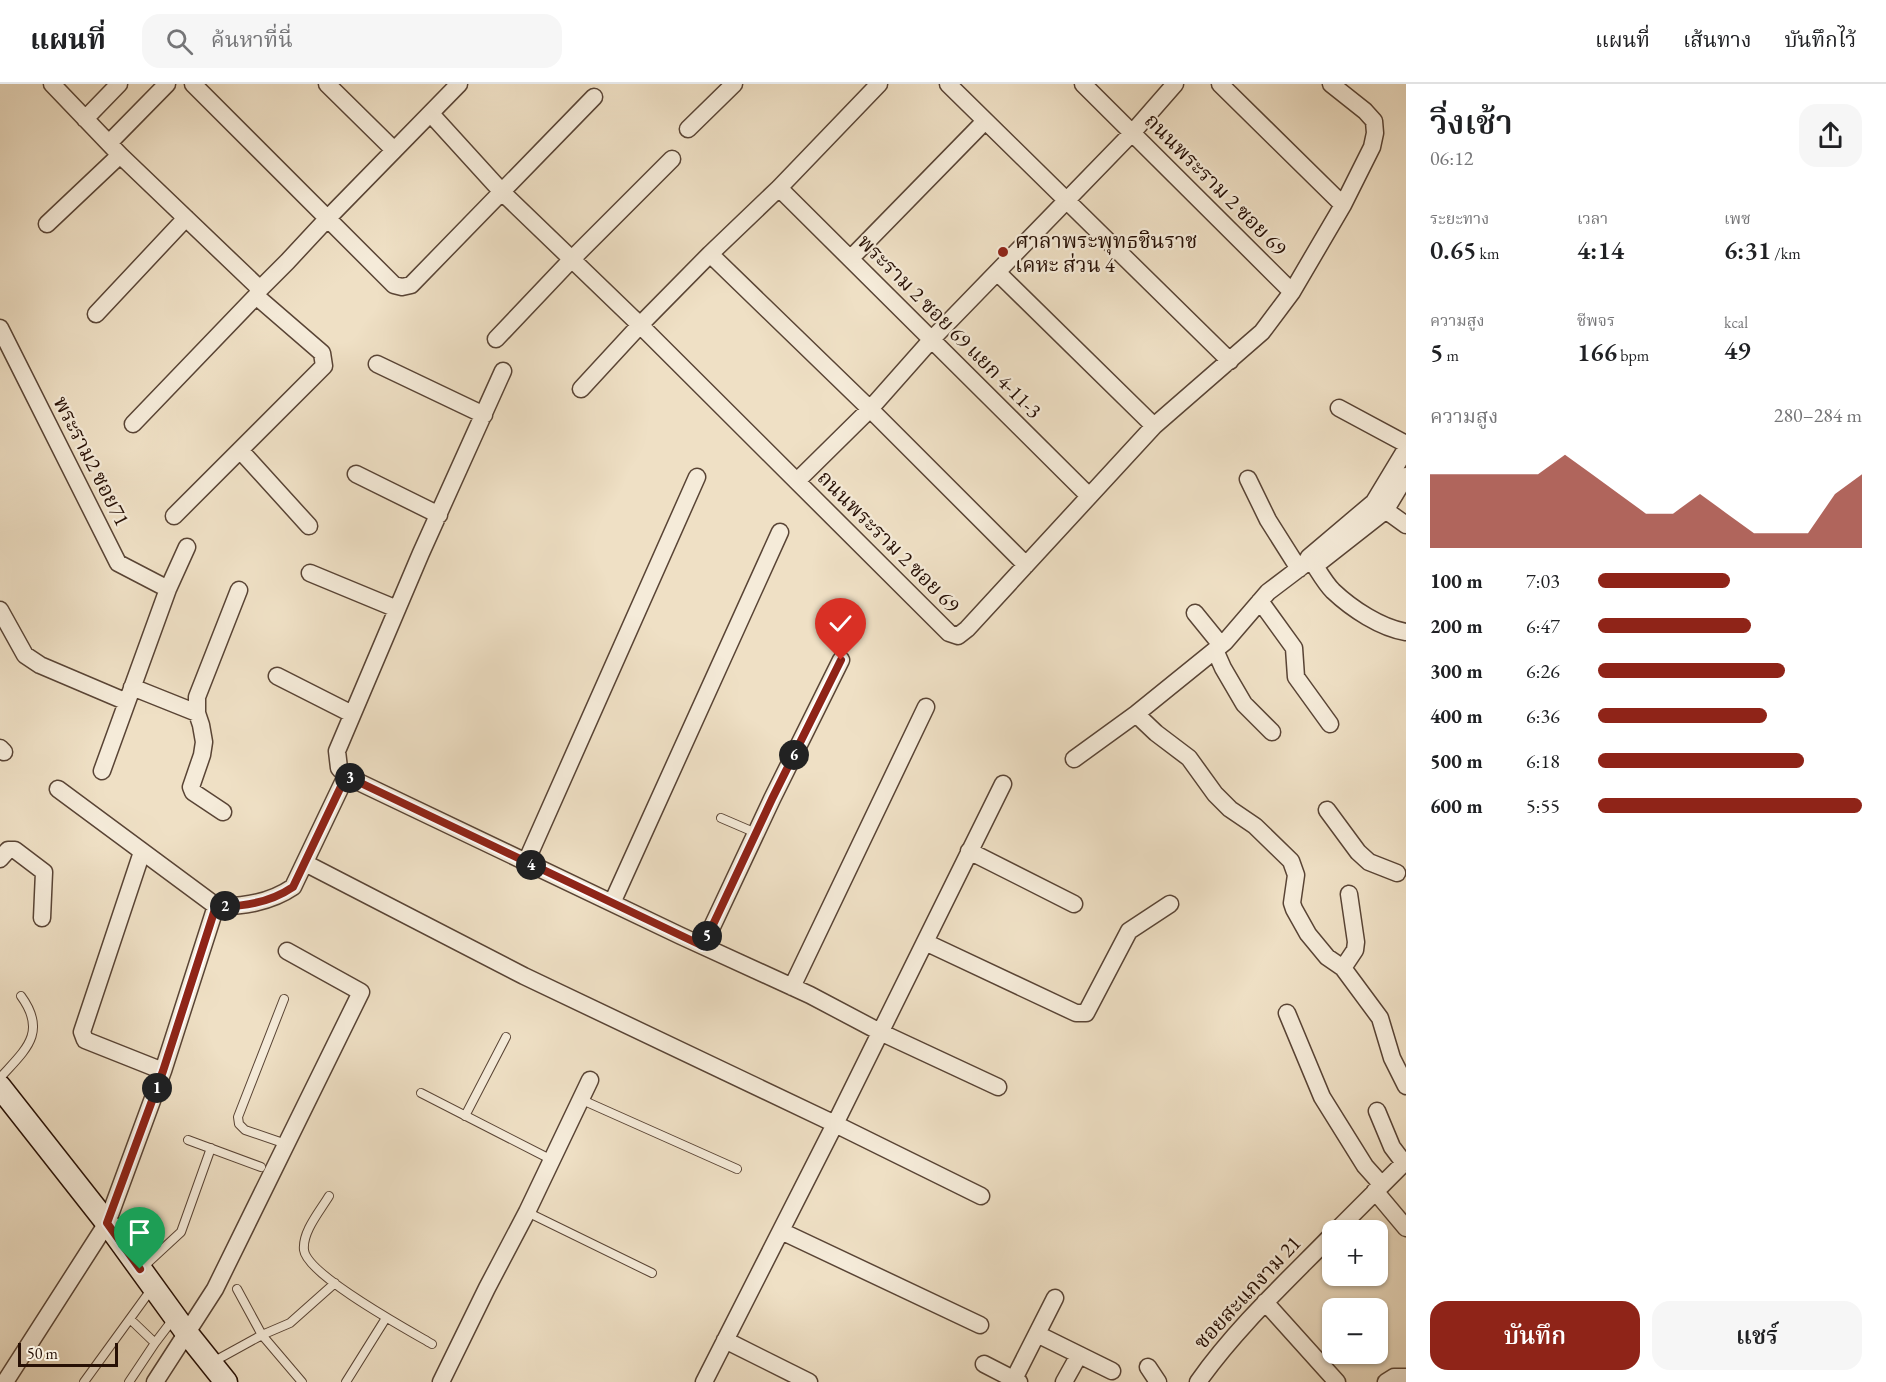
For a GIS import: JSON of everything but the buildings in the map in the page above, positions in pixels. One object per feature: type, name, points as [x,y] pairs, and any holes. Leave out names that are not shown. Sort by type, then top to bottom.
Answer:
[{"type":"street","points":[[52,84],[114,149],[322,353],[324,366],[174,516]]},
{"type":"street","points":[[85,118],[119,84]]},
{"type":"street","points":[[47,224],[114,149],[167,84]]},
{"type":"street","points":[[193,84],[394,285],[406,286],[411,285],[594,97]]},
{"type":"street","points":[[328,84],[394,150]]},
{"type":"street","points":[[133,424],[327,219],[459,84]]},
{"type":"street","points":[[688,129],[734,84]]},
{"type":"street","points":[[581,389],[640,325],[779,188],[879,84]]},
{"type":"street","points":[[948,84],[1230,361]]},
{"type":"street","name":"ถนนพระราม 2 ซอย 69","points":[[1083,84],[1292,292]]},
{"type":"street","points":[[932,339],[1133,132],[1174,84]]},
{"type":"street","points":[[1220,84],[1343,205]]},
{"type":"street","name":"ถนนพระราม 2 ซอย 69","points":[[431,114],[502,192],[640,325],[950,633],[958,636],[967,629],[1154,426],[1262,332],[1292,292],[1343,205],[1372,147],[1375,133],[1374,121],[1331,84]]},
{"type":"street","points":[[851,258],[985,121]]},
{"type":"street","points":[[496,339],[672,159]]},
{"type":"street","name":"พระราม 2 ซอย 69 แยก 4-11-3","points":[[779,188],[1089,496]]},
{"type":"street","points":[[96,314],[186,218]]},
{"type":"street","points":[[710,254],[1026,565]]},
{"type":"street","points":[[997,272],[1154,426]]},
{"type":"street","name":"พระราม2 ซอย71","points":[[0,328],[118,563],[168,589]]},
{"type":"street","name":"ถนนพระราม 2 ซอย 69","points":[[797,481],[870,409],[932,339]]},
{"type":"street","points":[[377,364],[484,415]]},
{"type":"street","points":[[503,371],[352,714],[337,751],[339,768],[346,776],[998,1087]]},
{"type":"street","points":[[1339,408],[1406,444]]},
{"type":"street","points":[[1379,506],[1406,449]]},
{"type":"street","points":[[240,450],[309,526]]},
{"type":"street","points":[[356,474],[439,515]]},
{"type":"street","points":[[1074,759],[1136,714],[1218,648],[1268,592],[1379,506],[1406,476]]},
{"type":"street","points":[[526,862],[697,477]]},
{"type":"street","points":[[1248,479],[1280,541],[1333,591],[1367,617],[1392,630],[1406,632]]},
{"type":"street","points":[[1379,506],[1406,525]]},
{"type":"street","points":[[612,903],[780,532]]},
{"type":"street","points":[[102,771],[168,589],[187,547]]},
{"type":"street","points":[[310,573],[397,609]]},
{"type":"street","points":[[223,812],[193,792],[191,787],[204,742],[197,713],[197,697],[238,590]]},
{"type":"street","points":[[1260,601],[1294,648],[1296,677],[1330,724]]},
{"type":"street","points":[[0,610],[25,655],[40,665],[130,695],[197,713]]},
{"type":"street","points":[[1195,613],[1218,648],[1223,669],[1244,704],[1272,732]]},
{"type":"street","points":[[703,946],[841,660]]},
{"type":"street","points":[[277,676],[352,714]]},
{"type":"street","points":[[792,987],[926,707]]},
{"type":"street","points":[[1136,714],[1156,733],[1189,758],[1215,794],[1230,809],[1255,825],[1291,861],[1296,876],[1292,903],[1294,909],[1315,942],[1327,957],[1343,968],[1380,1018],[1392,1058],[1406,1086]]},
{"type":"street","points":[[58,789],[216,906],[246,904],[283,894],[293,887],[346,776]]},
{"type":"street","points":[[704,1382],[1003,784]]},
{"type":"street","points":[[1327,810],[1358,852],[1369,862],[1397,874]]},
{"type":"street","points":[[0,859],[8,850],[15,850],[44,872],[42,918]]},
{"type":"street","points":[[142,852],[82,1032],[85,1040],[163,1071]]},
{"type":"street","points":[[969,852],[1074,904]]},
{"type":"street","points":[[305,864],[524,976],[981,1196]]},
{"type":"street","points":[[1343,968],[1355,950],[1356,942],[1348,894]]},
{"type":"street","points":[[925,942],[1081,1014],[1086,1013],[1129,931],[1170,904]]},
{"type":"street","points":[[5,1382],[107,1223],[163,1071],[216,906]]},
{"type":"street","points":[[155,1382],[181,1324],[215,1289],[361,992],[287,951]]},
{"type":"street","points":[[1287,1013],[1322,1097],[1378,1188],[1406,1228]]},
{"type":"street","points":[[441,1382],[527,1212],[590,1080]]},
{"type":"street","points":[[1,1087],[107,1223],[226,1382]]},
{"type":"street","points":[[1347,1220],[1405,1162],[1392,1147],[1377,1111]]},
{"type":"street","points":[[781,1231],[980,1325]]},
{"type":"street","name":"ซอยสะแกงาม 21","points":[[1198,1382],[1265,1302],[1322,1245]]},
{"type":"street","points":[[984,1364],[1017,1381],[1055,1298]]},
{"type":"street","points":[[1265,1302],[1337,1382]]},
{"type":"street","points":[[1037,1334],[1112,1371]]},
{"type":"street","points":[[725,1340],[809,1382]]},
{"type":"street","points":[[1064,1382],[1079,1354]]},
{"type":"street","points":[[1148,1367],[1158,1382]]},
{"type":"street","points":[[1386,1382],[1394,1377],[1406,1377]]},
{"type":"lane","points":[[721,818],[756,834]]},
{"type":"lane","points":[[1,1087],[34,1034],[34,1021],[21,996]]},
{"type":"lane","points":[[284,999],[238,1117],[239,1124],[245,1130],[286,1144]]},
{"type":"lane","points":[[465,1116],[506,1037]]},
{"type":"lane","points":[[421,1093],[552,1160]]},
{"type":"lane","points":[[580,1099],[737,1169]]},
{"type":"lane","points":[[188,1140],[261,1167]]},
{"type":"lane","points":[[84,1382],[130,1318],[147,1278],[181,1232],[211,1148]]},
{"type":"lane","points":[[329,1196],[305,1240],[304,1250],[307,1259],[335,1283],[386,1318],[432,1344]]},
{"type":"lane","points":[[527,1212],[652,1273]]},
{"type":"lane","points":[[210,1363],[290,1323],[335,1283]]},
{"type":"lane","points":[[237,1289],[262,1335],[302,1382]]},
{"type":"lane","points":[[130,1318],[155,1343]]},
{"type":"lane","points":[[346,1382],[386,1318]]},
{"type":"lane","points":[[129,1382],[155,1343],[181,1324]]},
{"type":"place","name":"ศาลาพระพุทธชินราช เคหะ ส่วน 4","points":[[1003,252]]},
{"type":"route","points":[[140,1269],[107,1223],[163,1071],[216,906],[246,904],[271,898],[293,887],[346,776],[703,946],[841,660]]}]
